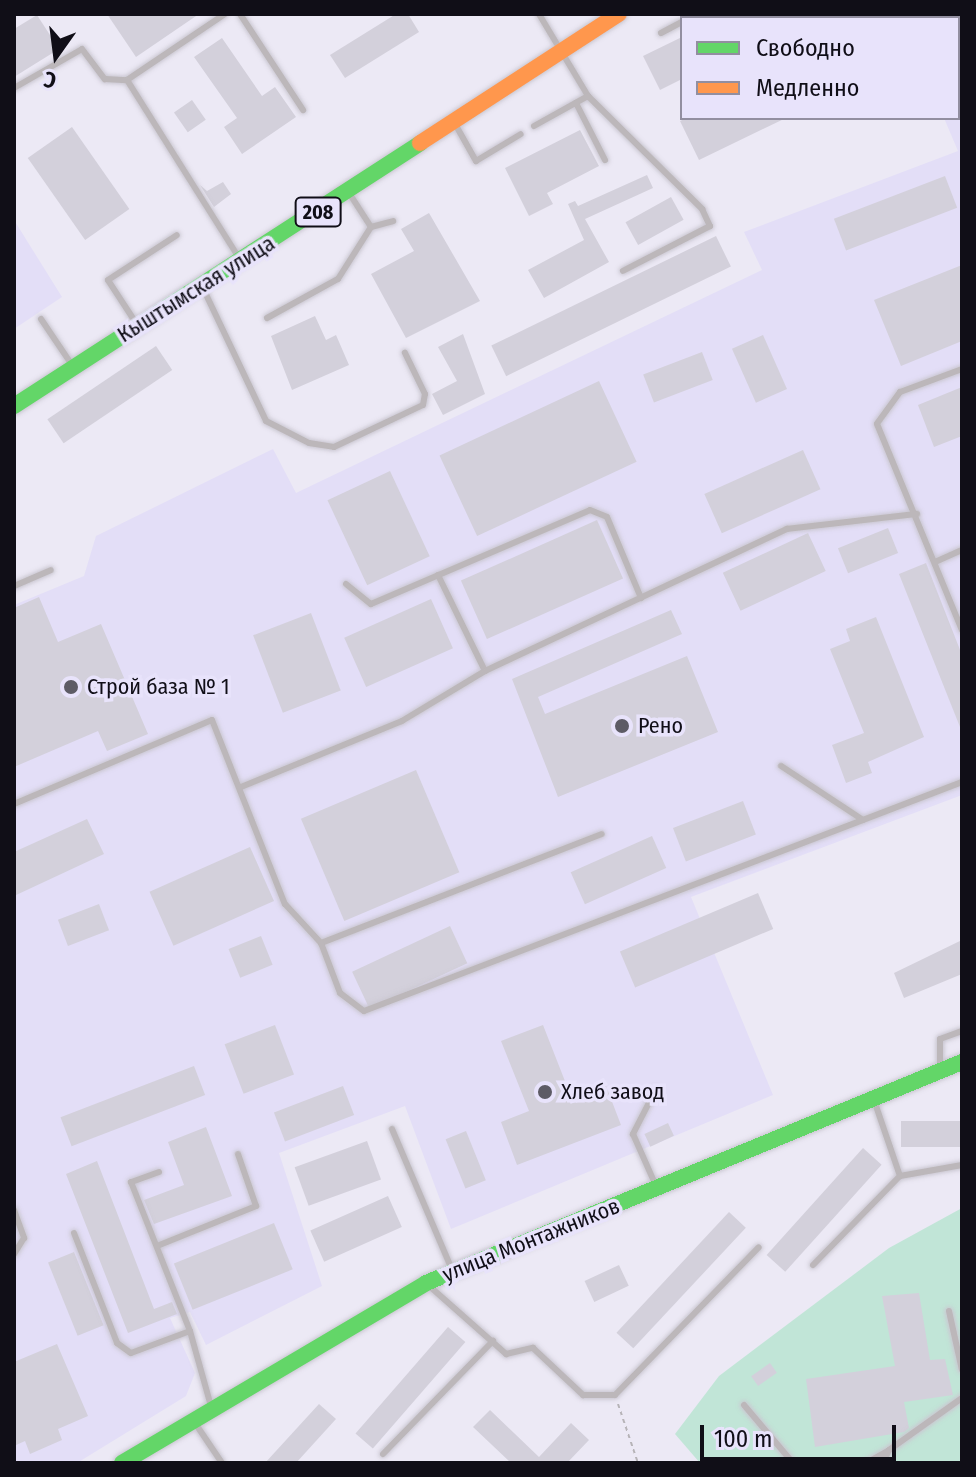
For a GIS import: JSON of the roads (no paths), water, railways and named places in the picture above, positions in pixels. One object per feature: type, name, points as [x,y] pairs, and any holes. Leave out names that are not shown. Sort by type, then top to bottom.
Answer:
[{"type":"street","name":"Кыштымская улица","points":[[14,406],[349,193],[619,14]]},
{"type":"street","name":"улица Монтажников","points":[[122,1463],[452,1270],[875,1103],[962,1062]]},
{"type":"lane","points":[[14,88],[82,49],[105,79],[127,80],[225,14]]},
{"type":"lane","points":[[240,14],[303,110]]},
{"type":"lane","points":[[539,14],[588,96],[702,209],[710,226],[623,271]]},
{"type":"lane","points":[[661,33],[680,23]]},
{"type":"lane","points":[[127,80],[241,261]]},
{"type":"lane","points":[[534,126],[588,96]]},
{"type":"lane","points":[[576,103],[605,160]]},
{"type":"lane","points":[[454,122],[476,161],[521,134]]},
{"type":"lane","points":[[349,193],[371,227]]},
{"type":"lane","points":[[267,318],[338,279],[371,227],[393,221]]},
{"type":"lane","points":[[138,326],[108,280],[177,235]]},
{"type":"lane","points":[[202,286],[266,421],[309,443],[334,447],[423,405],[425,394],[405,353]]},
{"type":"lane","points":[[41,319],[74,368]]},
{"type":"lane","points":[[962,369],[900,392],[877,424],[917,514],[962,630]]},
{"type":"lane","points":[[346,584],[371,604],[590,510],[607,517],[641,598]]},
{"type":"lane","points":[[241,787],[402,721],[485,671],[787,529],[917,514]]},
{"type":"lane","points":[[935,562],[962,550]]},
{"type":"lane","points":[[14,586],[51,570]]},
{"type":"lane","points":[[438,575],[485,671]]},
{"type":"lane","points":[[14,804],[212,720],[285,904],[321,943],[340,993],[364,1011],[962,782]]},
{"type":"lane","points":[[781,766],[863,820]]},
{"type":"lane","points":[[321,943],[602,834]]},
{"type":"lane","points":[[940,1072],[940,1039],[962,1031]]},
{"type":"lane","points":[[656,1089],[633,1134],[658,1189]]},
{"type":"lane","points":[[875,1103],[900,1176]]},
{"type":"lane","points":[[392,1129],[452,1270]]},
{"type":"lane","points":[[157,1246],[256,1206],[238,1154]]},
{"type":"lane","points":[[813,1265],[900,1176],[962,1165]]},
{"type":"lane","points":[[159,1172],[131,1182],[190,1331],[212,1412]]},
{"type":"lane","points":[[14,1210],[24,1238],[14,1254]]},
{"type":"lane","points":[[74,1233],[117,1343],[131,1353],[190,1331]]},
{"type":"lane","points":[[426,1283],[506,1354],[533,1348],[583,1395],[615,1395],[759,1247]]},
{"type":"lane","points":[[949,1311],[962,1370]]},
{"type":"lane","points":[[383,1454],[493,1341]]},
{"type":"lane","points":[[866,1463],[962,1398]]},
{"type":"lane","points":[[744,1405],[793,1463]]},
{"type":"lane","points":[[194,1421],[222,1463]]},
{"type":"lane","points":[[883,1463],[889,1450]]},
{"type":"place","name":"Строй база № 1","points":[[71,687]]},
{"type":"place","name":"Рено","points":[[622,726]]},
{"type":"place","name":"Хлеб завод","points":[[545,1092]]}]
